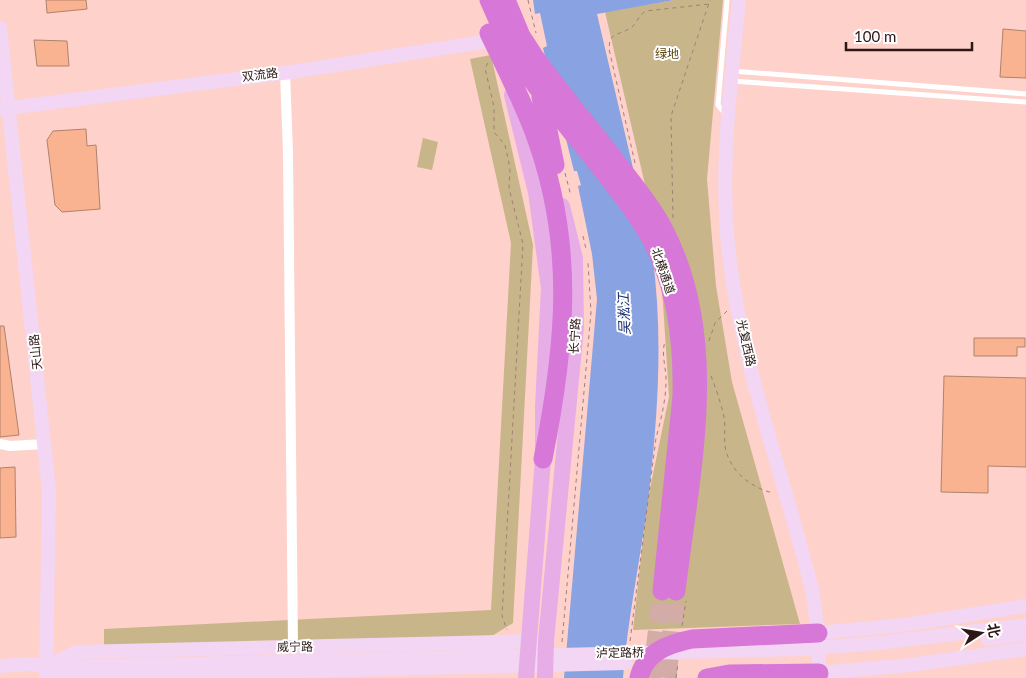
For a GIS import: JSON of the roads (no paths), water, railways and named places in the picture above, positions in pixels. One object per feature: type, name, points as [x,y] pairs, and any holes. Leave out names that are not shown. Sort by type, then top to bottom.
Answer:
[{"type":"highway","points":[[478,0],[487,28],[533,130],[549,182],[560,236],[564,268],[562,344],[543,459]]},
{"type":"highway","name":"北横通道","points":[[490,0],[508,43],[520,65],[634,212],[659,256],[672,296],[679,335],[688,419]]},
{"type":"highway","name":"北横通道","points":[[506,0],[522,36],[534,56],[648,202],[674,250],[687,292],[695,333],[698,371],[688,419],[669,591]]},
{"type":"highway","points":[[520,0],[550,134],[558,189]]},
{"type":"highway","points":[[639,678],[644,663],[654,653],[680,642],[692,639],[818,633]]},
{"type":"highway","points":[[707,678],[729,674],[819,676]]},
{"type":"main road","points":[[490,0],[536,192],[549,288],[543,407],[543,459],[526,678]]},
{"type":"main road","name":"长宁路","points":[[513,0],[519,35],[575,258],[576,327],[546,641],[545,678]]},
{"type":"main road","name":"光复西路","points":[[739,0],[730,35],[732,76],[728,118],[725,204],[736,301],[758,397],[813,594],[818,633],[819,676]]},
{"type":"main road","name":"天山路","points":[[0,28],[5,108],[50,491],[47,672]]},
{"type":"main road","name":"双流路","points":[[5,108],[285,72],[519,35]]},
{"type":"main road","points":[[818,633],[903,624],[1026,606]]},
{"type":"main road","name":"泸定路桥","points":[[212,667],[802,649],[879,643],[1026,625]]},
{"type":"main road","name":"泸定路桥","points":[[212,667],[804,659],[881,652],[1026,634]]},
{"type":"main road","name":"威宁路","points":[[47,672],[76,652],[546,641]]},
{"type":"main road","points":[[819,676],[1026,649]]},
{"type":"main road","name":"威宁路","points":[[0,666],[30,664],[47,672],[65,677],[212,667]]},
{"type":"main road","points":[[47,672],[56,678]]},
{"type":"street","points":[[285,72],[288,153],[292,647]]},
{"type":"street","points":[[0,444],[10,446],[44,444]]},
{"type":"lane","points":[[727,0],[730,35],[718,105],[728,118]]},
{"type":"lane","points":[[732,76],[1026,94]]},
{"type":"lane","points":[[732,76],[1026,102]]},
{"type":"water","name":"吴淞江","points":[[533,0],[674,0],[597,14],[651,245],[657,305],[658,364],[653,453],[647,507],[628,629],[623,678],[564,678],[597,299],[592,254],[578,186],[581,185],[577,171],[574,171],[543,48],[547,46],[540,13],[535,14]]},
{"type":"tunnel","points":[[652,678],[662,591]]},
{"type":"tunnel","points":[[667,678],[676,591]]},
{"type":"park label","name":"绿地","points":[[667,54]]}]
